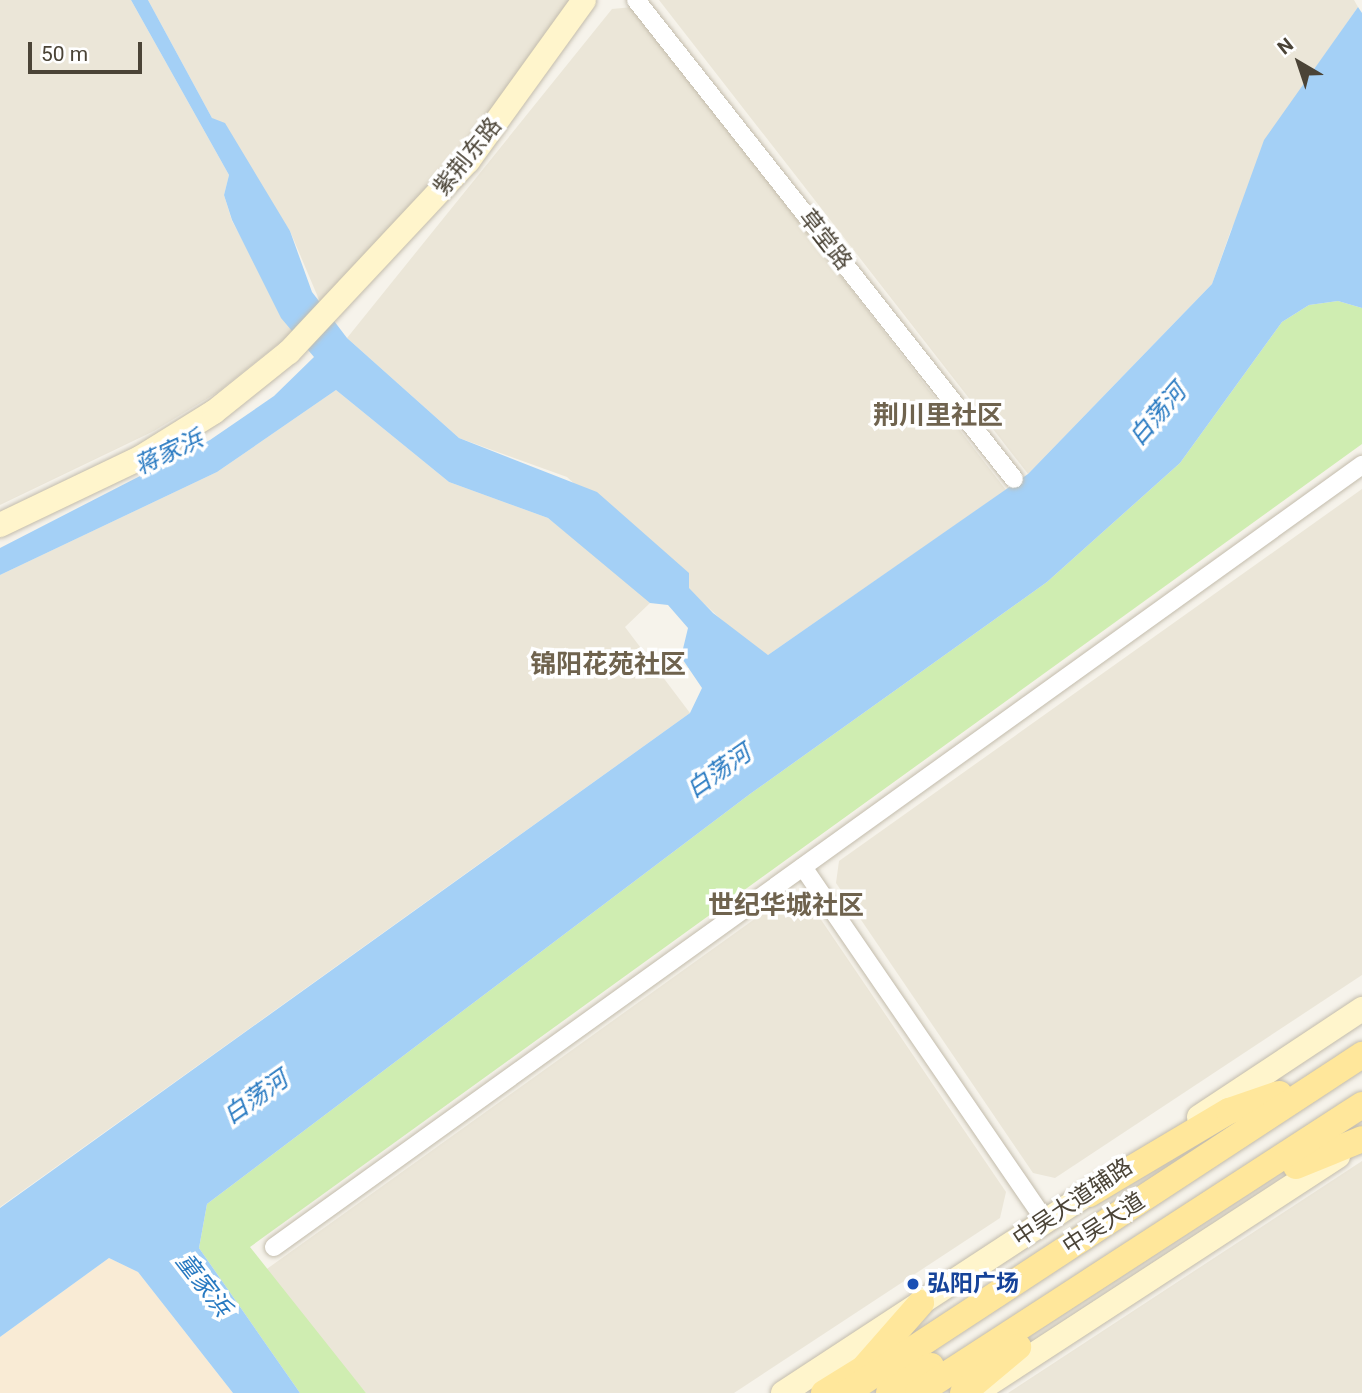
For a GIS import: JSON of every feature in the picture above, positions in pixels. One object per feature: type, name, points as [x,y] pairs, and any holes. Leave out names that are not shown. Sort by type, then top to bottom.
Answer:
[{"type":"main road","points":[[1089,1194],[1229,1111],[1265,1104],[1309,1074],[1362,1054]]},
{"type":"main road","name":"中吴大道","points":[[846,1393],[1362,1054]]},
{"type":"main road","name":"中吴大道","points":[[918,1393],[1362,1105]]},
{"type":"main road","points":[[1209,1205],[1272,1182],[1316,1153],[1362,1140]]},
{"type":"main road","points":[[1099,1276],[1061,1282],[1056,1276],[1064,1264],[1181,1188],[1219,1148]]},
{"type":"main road","points":[[963,1393],[1002,1357],[1059,1321],[1099,1276]]},
{"type":"main road","points":[[824,1393],[863,1369],[921,1303]]},
{"type":"main road","points":[[889,1393],[1001,1316],[990,1308],[968,1313]]},
{"type":"street","name":"紫荆东路","points":[[336,301],[476,140],[574,0]]},
{"type":"street","name":"紫荆东路","points":[[336,301],[468,161],[584,0]]},
{"type":"street","name":"草堂路","points":[[636,0],[1014,479]]},
{"type":"street","points":[[0,525],[140,458],[214,412],[336,301]]},
{"type":"street","points":[[0,513],[161,435],[285,350]]},
{"type":"street","points":[[274,1247],[1362,465]]},
{"type":"street","points":[[803,867],[1046,1222]]},
{"type":"street","name":"中吴大道辅路","points":[[783,1393],[1089,1194],[1362,1009]]},
{"type":"street","points":[[975,1393],[1362,1140]]},
{"type":"shaded area","points":[[0,0],[131,0],[229,175],[224,195],[232,221],[293,332],[218,392],[154,431],[0,505]]},
{"type":"shaded area","points":[[148,0],[575,0],[503,97],[361,264],[320,302],[290,231],[212,118]]},
{"type":"shaded area","points":[[659,0],[1354,0],[1358,7],[1315,69],[1231,230],[1212,284],[1028,474]]},
{"type":"shaded area","points":[[633,7],[1006,490],[768,655],[752,648],[567,477],[459,438],[347,338],[612,9]]},
{"type":"shaded area","points":[[336,390],[449,482],[548,518],[644,595],[650,603],[625,627],[690,713],[0,1207],[0,575],[217,472]]},
{"type":"shaded area","points":[[1362,489],[1362,975],[1055,1178],[1033,1173],[836,883],[839,861]]},
{"type":"shaded area","points":[[788,895],[809,902],[1006,1192],[1000,1218],[734,1393],[366,1393],[264,1271]]},
{"type":"shaded area","points":[[1362,1161],[1362,1393],[1008,1393]]},
{"type":"shaded area","points":[[109,1258],[138,1272],[233,1393],[0,1393],[0,1337]]},
{"type":"green space","points":[[1338,301],[1362,308],[1362,444],[250,1247],[366,1393],[300,1393],[199,1248],[207,1204],[750,794],[1047,582],[1180,463],[1282,322],[1309,305]]},
{"type":"water","points":[[131,0],[148,0],[212,118],[225,123],[290,231],[312,292],[347,338],[459,438],[597,492],[689,573],[689,588],[713,613],[768,655],[1028,474],[1212,284],[1264,140],[1358,7],[1362,13],[1362,308],[1338,301],[1309,305],[1282,322],[1180,463],[1047,582],[750,794],[207,1204],[199,1248],[300,1393],[233,1393],[138,1272],[109,1258],[0,1337],[0,1208],[690,713],[702,688],[681,657],[688,628],[668,605],[650,603],[548,518],[449,482],[336,390],[217,472],[0,575],[0,548],[210,440],[274,396],[314,357],[281,318],[232,220],[224,195],[229,175]]},
{"type":"place","name":"弘阳广场","points":[[913,1284]]},
{"type":"district","name":"荆川里社区","points":[[938,416]]},
{"type":"district","name":"锦阳花苑社区","points":[[608,665]]},
{"type":"district","name":"世纪华城社区","points":[[786,906]]},
{"type":"water label","name":"白荡河","points":[[1158,415]]},
{"type":"water label","name":"蒋家浜","points":[[169,453]]},
{"type":"water label","name":"白荡河","points":[[719,772]]},
{"type":"water label","name":"白荡河","points":[[256,1098]]},
{"type":"water label","name":"童家浜","points":[[203,1285]]}]
